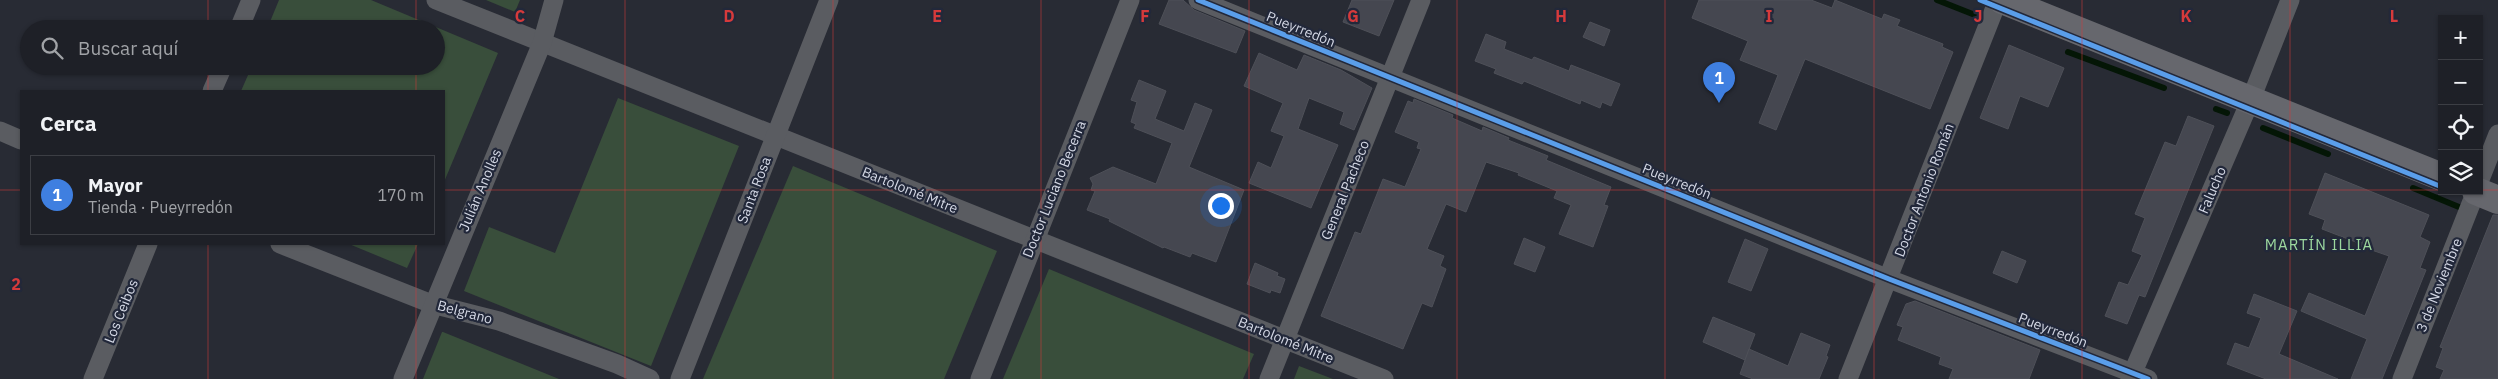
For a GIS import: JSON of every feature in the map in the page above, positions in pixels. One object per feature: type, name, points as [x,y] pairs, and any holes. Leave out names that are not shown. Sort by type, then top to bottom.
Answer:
[{"type":"main road","points":[[2000,0],[2252,99],[2438,175]]},
{"type":"main road","points":[[2483,194],[2498,200]]},
{"type":"street","points":[[243,20],[251,0]]},
{"type":"street","name":"Bartolomé Mitre","points":[[436,0],[1384,379]]},
{"type":"street","name":"Julián Anolles","points":[[403,379],[432,304],[542,43],[554,0]]},
{"type":"street","name":"Santa Rosa","points":[[680,379],[828,0]]},
{"type":"street","name":"Doctor Luciano Becerra","points":[[980,379],[1130,0]]},
{"type":"street","name":"Pueyrredón","points":[[1198,0],[2137,377]]},
{"type":"street","name":"General Pacheco","points":[[1269,379],[1421,0]]},
{"type":"street","name":"Doctor Antonio Román","points":[[1848,379],[2000,0]]},
{"type":"street","name":"Falucho","points":[[2137,377],[2252,99],[2290,0]]},
{"type":"street","points":[[212,90],[219,75]]},
{"type":"street","points":[[0,132],[20,140]]},
{"type":"street","points":[[2483,172],[2498,134]]},
{"type":"street","name":"3 de Noviembre","points":[[2402,379],[2474,195]]},
{"type":"street","name":"Los Ceibos","points":[[93,379],[148,245]]},
{"type":"street","name":"Belgrano","points":[[283,245],[432,304],[499,321],[617,364],[650,379]]},
{"type":"green space","points":[[279,0],[371,0],[419,20],[271,20]]},
{"type":"green space","points":[[486,0],[520,0],[515,12]]},
{"type":"green space","points":[[445,31],[498,53],[445,180],[445,90],[241,90],[248,75],[445,75]]},
{"type":"green space","points":[[618,98],[739,146],[651,366],[464,291],[489,227],[555,253]]},
{"type":"green space","points":[[793,166],[997,251],[944,379],[703,379]]},
{"type":"green space","points":[[351,245],[418,245],[407,268]]},
{"type":"green space","points":[[1049,269],[1254,354],[1243,379],[1003,379]]},
{"type":"green space","points":[[443,332],[559,379],[423,379]]},
{"type":"green space","points":[[1299,366],[1333,379],[1294,379]]},
{"type":"building","points":[[1169,0],[1183,0],[1194,10],[1245,31],[1236,53],[1159,24]]},
{"type":"building","points":[[1352,0],[1394,0],[1379,36],[1343,22]]},
{"type":"building","points":[[1699,0],[1811,0],[1832,8],[1835,0],[1882,19],[1884,14],[1900,20],[1897,26],[1943,44],[1942,47],[1953,52],[1930,109],[1805,59],[1776,130],[1759,123],[1778,75],[1740,60],[1748,41],[1692,18]]},
{"type":"building","points":[[1590,22],[1610,30],[1604,46],[1583,37]]},
{"type":"building","points":[[1486,34],[1506,42],[1504,49],[1532,60],[1534,57],[1569,71],[1571,65],[1620,84],[1611,106],[1602,102],[1600,108],[1581,100],[1580,104],[1524,81],[1522,84],[1494,73],[1496,69],[1475,61]]},
{"type":"building","points":[[2009,45],[2064,68],[2048,107],[2020,96],[2008,129],[1980,118]]},
{"type":"building","points":[[1259,53],[1297,70],[1304,55],[1341,70],[1372,88],[1354,130],[1340,124],[1344,112],[1309,98],[1298,129],[1338,145],[1311,208],[1249,183],[1258,162],[1271,168],[1284,136],[1271,131],[1283,103],[1244,86]]},
{"type":"building","points":[[1139,80],[1166,91],[1155,119],[1184,131],[1195,103],[1212,110],[1189,167],[1244,190],[1216,262],[1192,253],[1190,257],[1163,248],[1109,221],[1110,219],[1087,210],[1095,191],[1091,190],[1093,184],[1090,178],[1113,167],[1156,184],[1172,143],[1134,128],[1136,124],[1131,122],[1137,102],[1131,100]]},
{"type":"building","points":[[1414,99],[1453,115],[1452,118],[1482,131],[1483,127],[1509,138],[1508,140],[1548,156],[1546,160],[1611,187],[1604,205],[1608,206],[1593,247],[1559,234],[1571,205],[1554,198],[1557,191],[1518,175],[1519,173],[1486,162],[1466,212],[1446,204],[1427,249],[1444,256],[1440,266],[1446,269],[1432,307],[1422,303],[1403,349],[1321,316],[1355,232],[1361,234],[1383,179],[1405,187],[1421,149],[1417,148],[1419,142],[1395,132],[1408,101],[1413,103]]},
{"type":"building","points":[[2188,116],[2214,126],[2145,297],[2139,295],[2127,324],[2105,316],[2119,282],[2128,285],[2142,255],[2132,251],[2145,218],[2135,214],[2165,142],[2176,146]]},
{"type":"building","points":[[2325,173],[2429,215],[2420,237],[2430,242],[2420,268],[2426,270],[2382,379],[2351,379],[2367,339],[2301,311],[2309,293],[2365,316],[2389,256],[2360,246],[2361,244],[2322,229],[2325,220],[2309,214]]},
{"type":"building","points":[[2493,215],[2498,215],[2498,379],[2440,379],[2444,370],[2436,367],[2443,348],[2440,347]]},
{"type":"building","points":[[1524,238],[1545,247],[1535,272],[1514,264]]},
{"type":"building","points":[[1745,239],[1768,249],[1751,291],[1728,282]]},
{"type":"building","points":[[2002,251],[2026,261],[2017,283],[1993,273]]},
{"type":"building","points":[[1255,263],[1278,273],[1277,276],[1285,279],[1280,293],[1271,290],[1270,293],[1247,284]]},
{"type":"building","points":[[2254,294],[2297,311],[2279,354],[2338,379],[2266,379],[2227,364],[2235,343],[2249,348],[2261,318],[2247,313]]},
{"type":"building","points":[[1915,301],[2040,350],[2029,379],[1949,379],[1953,369],[1939,364],[1941,357],[1898,340],[1903,327],[1897,325],[1906,304]]},
{"type":"building","points":[[1713,317],[1755,334],[1745,360],[1703,342]]},
{"type":"building","points":[[1801,333],[1830,345],[1826,356],[1828,357],[1819,379],[1753,379],[1740,374],[1749,349],[1788,366]]},
{"type":"waterway","points":[[1937,0],[1975,15]]},
{"type":"waterway","points":[[2068,52],[2164,88]]},
{"type":"waterway","points":[[2216,109],[2227,113]]},
{"type":"waterway","points":[[2263,128],[2328,154]]},
{"type":"waterway","points":[[2413,188],[2459,207]]},
{"type":"cycle path","points":[[1198,0],[1889,279],[2148,379]]},
{"type":"cycle path","points":[[1980,0],[2438,185]]},
{"type":"place","name":"Mayor","points":[[1719,103]]},
{"type":"district","name":"MARTÍN ILLIA","points":[[2319,244]]}]
